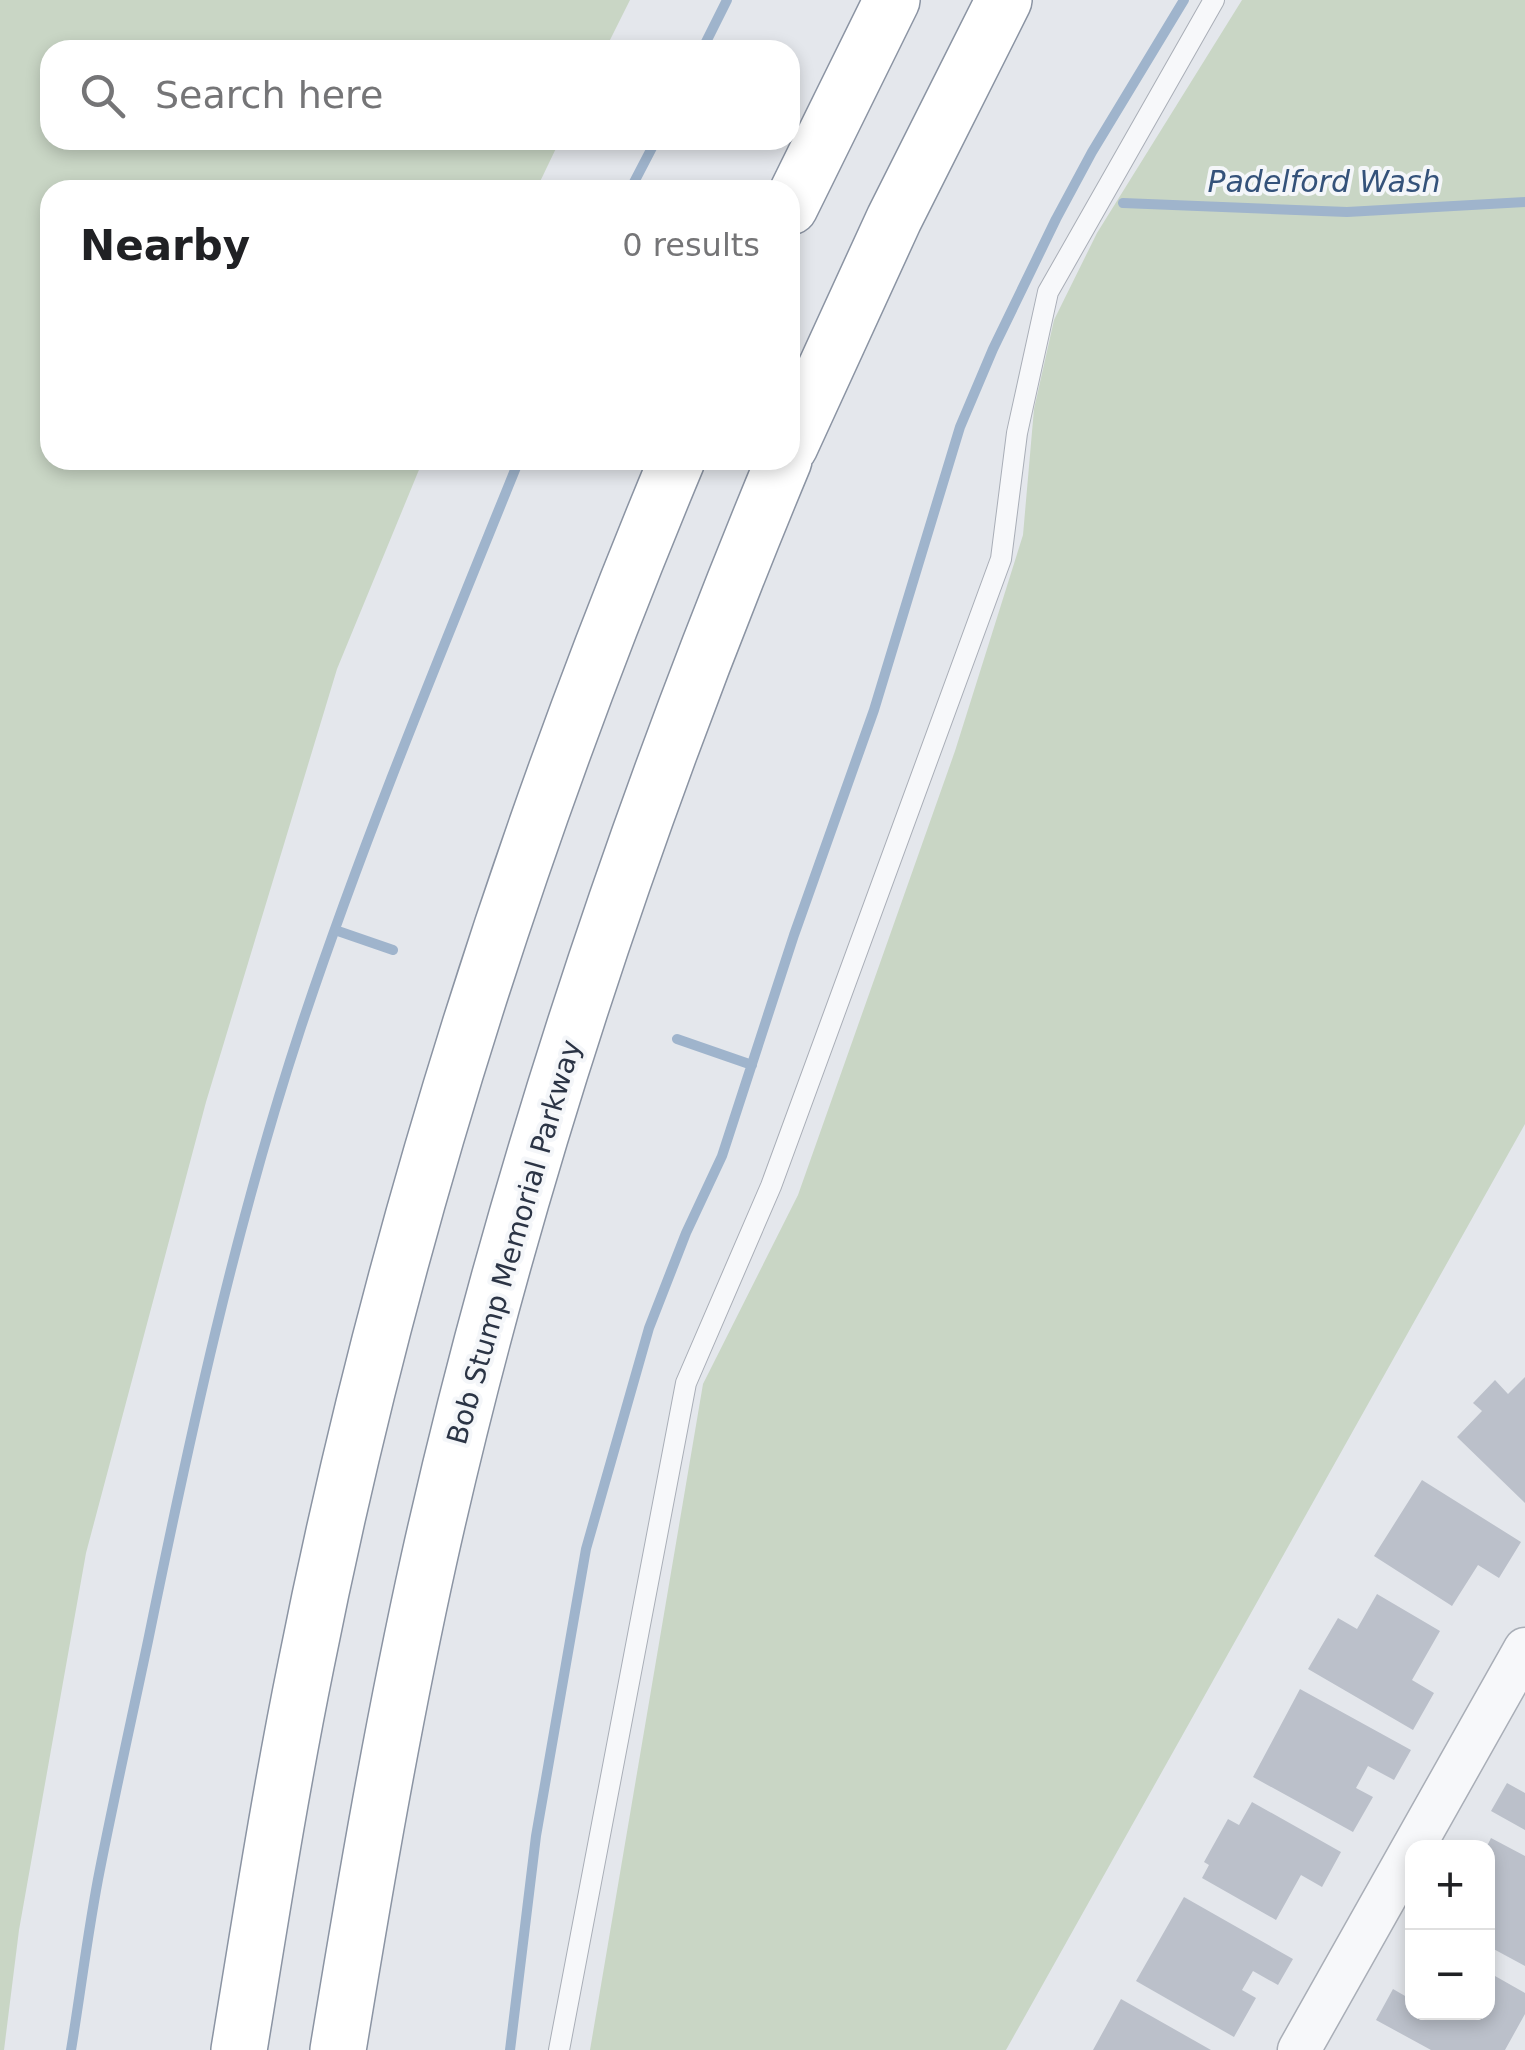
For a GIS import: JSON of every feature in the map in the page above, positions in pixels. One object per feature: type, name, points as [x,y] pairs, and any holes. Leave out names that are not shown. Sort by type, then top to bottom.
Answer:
[{"type":"highway","points":[[800,187],[892,0]]},
{"type":"highway","points":[[800,424],[894,219],[1004,0]]},
{"type":"highway","points":[[239,2050],[306,1662],[388,1308],[451,1088],[522,869],[602,648],[673,470]]},
{"type":"highway","name":"Bob Stump Memorial Parkway","points":[[338,2050],[384,1776],[429,1558],[490,1313],[559,1075],[636,839],[780,470]]},
{"type":"street","points":[[1313,2045],[1525,1649]]},
{"type":"lane","points":[[559,2050],[686,1383],[771,1186],[1000,558],[1017,434],[1048,292],[1214,0]]},
{"type":"green space","points":[[0,0],[630,0],[610,40],[40,40],[40,150],[555,150],[541,180],[40,180],[40,470],[419,470],[337,669],[206,1102],[86,1553],[19,1930],[4,2050],[0,2050]]},
{"type":"green space","points":[[1242,0],[1525,0],[1525,1124],[1006,2050],[590,2050],[703,1384],[798,1195],[955,751],[1023,535],[1034,409],[1054,320],[1097,233]]},
{"type":"building","points":[[1525,1377],[1525,1503],[1457,1437],[1482,1411],[1473,1403],[1495,1380],[1508,1394]]},
{"type":"building","points":[[1422,1480],[1521,1542],[1499,1578],[1478,1565],[1452,1606],[1374,1556]]},
{"type":"building","points":[[1377,1594],[1440,1631],[1412,1680],[1434,1693],[1413,1730],[1308,1669],[1338,1618],[1357,1629]]},
{"type":"building","points":[[1300,1689],[1411,1750],[1394,1780],[1368,1766],[1356,1788],[1373,1797],[1353,1832],[1253,1777]]},
{"type":"building","points":[[1507,1783],[1525,1793],[1525,1830],[1491,1811]]},
{"type":"building","points":[[1252,1802],[1341,1852],[1322,1887],[1301,1875],[1276,1920],[1202,1878],[1209,1865],[1204,1862],[1228,1819],[1239,1825]]},
{"type":"building","points":[[1495,1840],[1525,1856],[1525,1966],[1495,1950]]},
{"type":"building","points":[[1184,1897],[1293,1959],[1278,1985],[1253,1971],[1242,1990],[1256,1998],[1234,2037],[1136,1981]]},
{"type":"building","points":[[1495,1976],[1525,1993],[1525,2014],[1505,2050],[1431,2050],[1376,2020],[1393,1989],[1405,1996],[1405,2020],[1495,2020]]},
{"type":"building","points":[[1121,1999],[1211,2050],[1093,2050]]},
{"type":"waterway","points":[[707,40],[727,0]]},
{"type":"waterway","points":[[510,2050],[536,1836],[586,1549],[649,1328],[686,1233],[722,1156],[794,935],[874,710],[960,427],[1056,219],[1184,0]]},
{"type":"waterway","points":[[635,180],[651,150]]},
{"type":"waterway","name":"Padelford Wash","points":[[1123,203],[1347,212],[1525,202]]},
{"type":"waterway","points":[[71,2050],[100,1869],[164,1564],[197,1409],[255,1178],[301,1027],[351,884],[515,470]]},
{"type":"waterway","points":[[335,930],[393,950]]},
{"type":"waterway","points":[[677,1039],[752,1065]]}]
